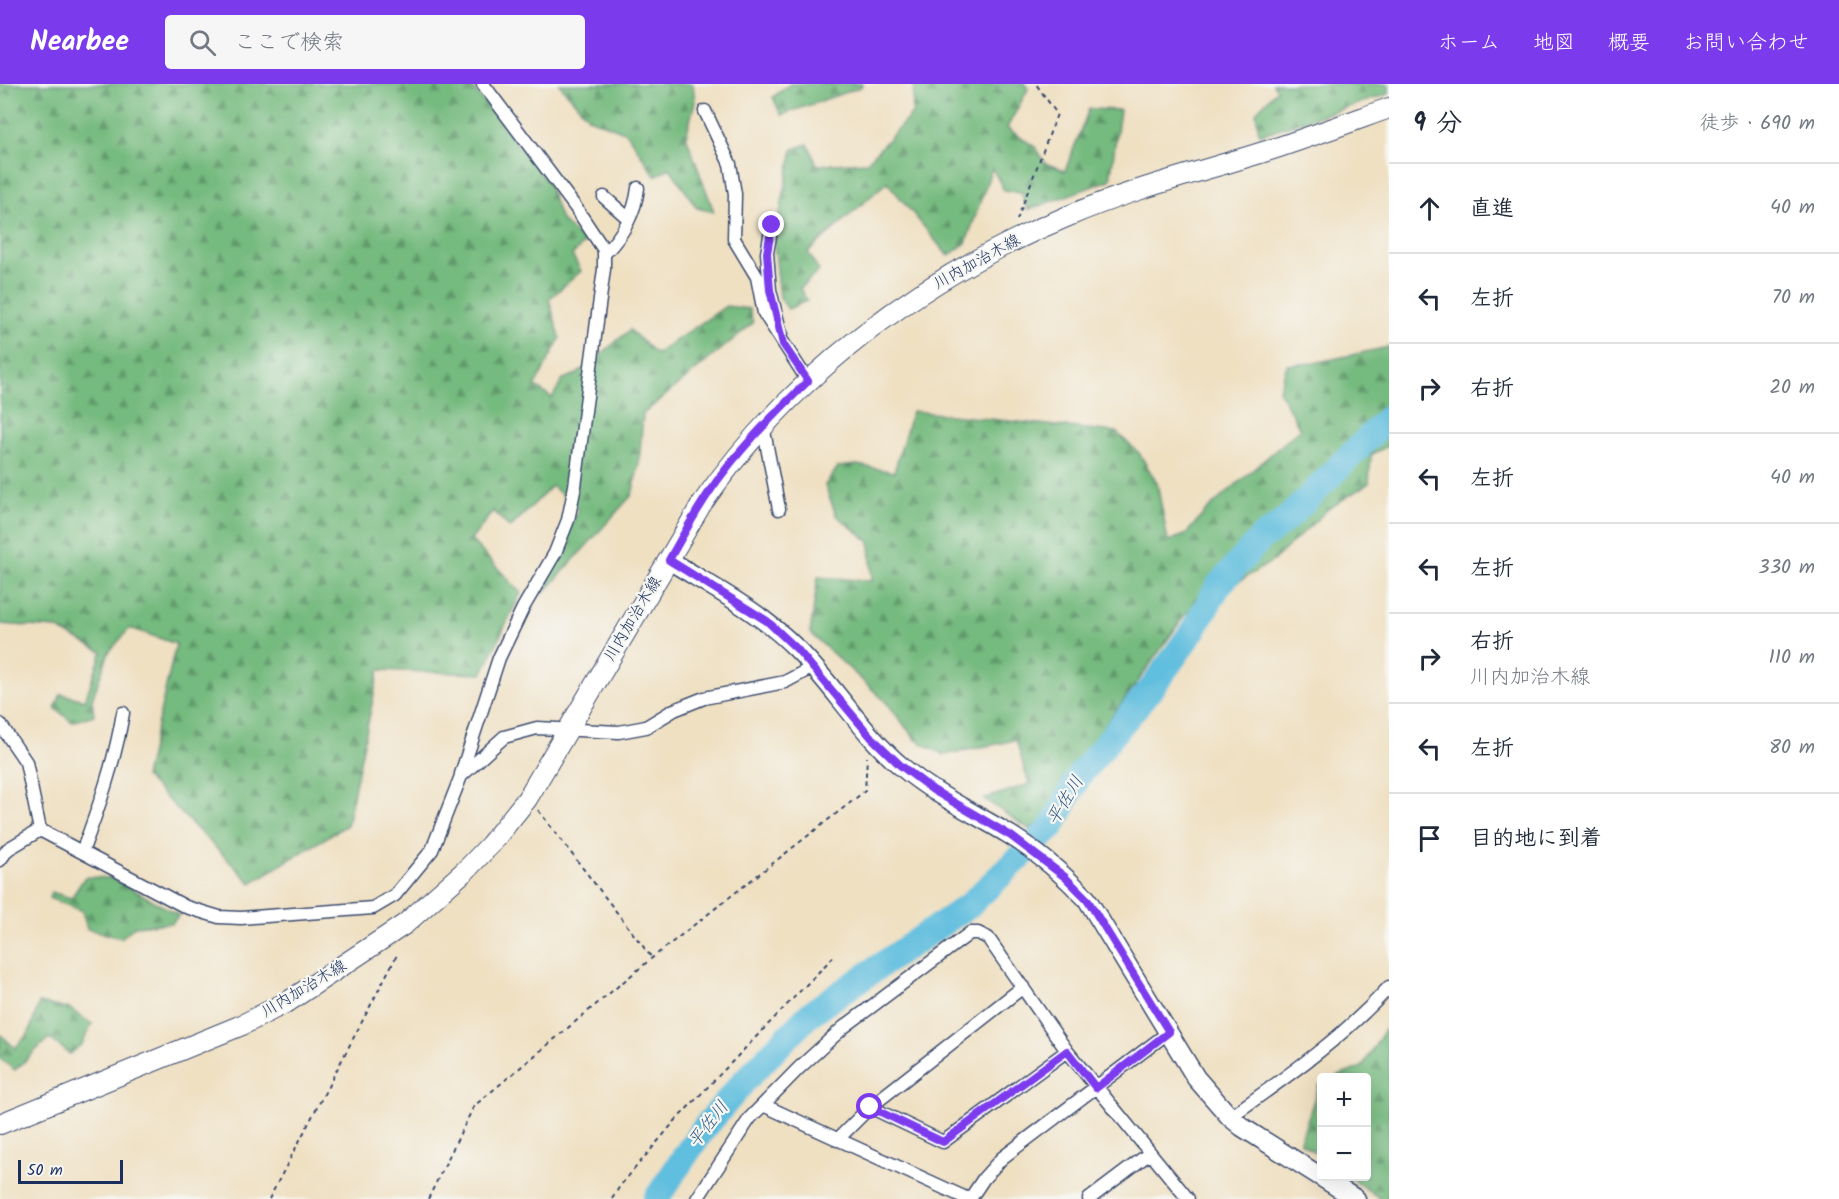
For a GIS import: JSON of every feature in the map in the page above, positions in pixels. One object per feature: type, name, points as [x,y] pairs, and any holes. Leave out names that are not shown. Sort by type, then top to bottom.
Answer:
[{"type":"main road","name":"川内加治木線","points":[[0,1124],[242,1025],[289,1001],[405,924],[467,869],[490,845],[527,799],[701,505],[723,474],[763,426],[808,381],[895,311],[949,275],[1067,216],[1389,108]]},
{"type":"street","points":[[40,831],[186,907],[219,917],[241,918],[373,908],[395,895],[432,850],[461,776],[499,658],[555,553],[568,520],[604,269],[604,250],[576,208],[483,84]]},
{"type":"street","points":[[705,111],[730,164],[735,194],[734,239],[757,277],[764,313],[808,381]]},
{"type":"street","points":[[604,254],[617,241],[629,219],[637,198],[638,188]]},
{"type":"street","points":[[604,197],[629,219]]},
{"type":"street","points":[[772,225],[767,262],[770,290],[783,344]]},
{"type":"street","points":[[763,426],[779,509]]},
{"type":"street","points":[[669,560],[767,621],[797,649],[871,737],[917,779],[1011,836],[1044,859],[1087,899],[1196,1078],[1230,1117],[1254,1136],[1356,1199]]},
{"type":"street","points":[[461,776],[504,737],[537,728],[619,732],[646,727],[674,710],[704,698],[784,682],[813,667]]},
{"type":"street","points":[[82,852],[118,743],[123,713]]},
{"type":"street","points":[[0,724],[26,762],[40,831]]},
{"type":"street","points":[[0,860],[8,849],[40,831]]},
{"type":"street","points":[[697,1199],[750,1118],[799,1068],[844,1026],[970,933],[978,933],[988,938],[1067,1051],[1188,1199]]},
{"type":"street","points":[[837,1140],[870,1107],[1023,987]]},
{"type":"street","points":[[1230,1117],[1314,1057],[1372,1006],[1389,987]]},
{"type":"street","points":[[763,1105],[969,1199],[1002,1158],[1169,1032]]},
{"type":"street","points":[[870,1107],[943,1142],[1067,1051]]},
{"type":"street","points":[[1089,1199],[1150,1153]]},
{"type":"path","points":[[1014,241],[1016,223],[1057,114],[1036,84]]},
{"type":"path","points":[[428,1199],[474,1106],[652,958],[865,790],[867,753],[871,737]]},
{"type":"path","points":[[527,799],[545,818],[652,958]]},
{"type":"path","points":[[269,1199],[398,953]]},
{"type":"path","points":[[612,1199],[620,1186],[675,1121],[835,955]]},
{"type":"green space","points":[[0,84],[470,84],[548,183],[561,220],[585,242],[572,255],[581,271],[549,299],[560,338],[535,386],[552,398],[563,379],[577,374],[630,330],[656,354],[726,306],[749,309],[753,323],[643,414],[639,464],[632,495],[542,595],[578,509],[552,486],[510,528],[493,511],[471,540],[521,593],[482,674],[379,670],[347,825],[251,883],[145,777],[176,644],[130,628],[109,652],[92,699],[94,715],[72,722],[55,708],[61,694],[85,700],[102,652],[56,628],[0,624]]},
{"type":"green space","points":[[559,84],[693,84],[695,102],[686,136],[714,212],[697,208],[670,168],[655,176],[627,133],[589,118]]},
{"type":"green space","points":[[790,84],[862,84],[861,87],[781,115],[773,97]]},
{"type":"green space","points":[[914,84],[1025,84],[1028,89],[1007,128],[1035,147],[1045,163],[1065,171],[1089,109],[1120,110],[1110,180],[1028,210],[1021,192],[1004,190],[992,168],[966,243],[948,256],[887,182],[808,252],[819,271],[800,288],[807,301],[788,309],[780,298],[774,242],[793,149],[808,144],[817,165],[867,162],[912,114]]},
{"type":"green space","points":[[1273,84],[1389,84],[1389,94],[1259,135],[1256,112],[1277,90]]},
{"type":"green space","points":[[1389,347],[1389,445],[1371,455],[1369,483],[1328,509],[1273,561],[1186,613],[1134,687],[1063,780],[1045,819],[1029,829],[984,799],[1029,784],[1016,740],[944,755],[916,740],[885,701],[810,633],[818,577],[872,581],[870,542],[836,515],[825,485],[838,467],[857,465],[894,472],[912,411],[1116,432],[1139,453],[1157,483],[1168,541],[1185,535],[1207,510],[1300,429],[1279,390],[1287,365],[1314,363]]},
{"type":"green space","points":[[85,877],[112,878],[179,915],[172,923],[135,926],[121,938],[87,929],[82,911],[49,898],[51,892],[71,898]]},
{"type":"green space","points":[[39,1003],[70,1009],[92,1024],[82,1044],[70,1054],[49,1038],[15,1070],[0,1059],[0,1034],[15,1048],[29,1033]]},
{"type":"green space","points":[[1389,1023],[1389,1199],[1381,1199],[1355,1181],[1371,1181],[1371,1073],[1346,1073],[1362,1067]]},
{"type":"green space","points":[[1317,1091],[1317,1154],[1300,1142]]},
{"type":"waterway","name":"平佐川","points":[[656,1199],[701,1132],[745,1080],[811,1013],[968,906],[1052,827],[1079,776],[1154,685],[1192,632],[1219,585],[1263,536],[1289,517],[1389,417]]},
{"type":"route","points":[[772,225],[767,253],[770,290],[783,344],[808,381],[742,449],[701,505],[669,560],[767,621],[797,649],[871,737],[917,779],[958,806],[1011,836],[1065,877],[1087,899],[1106,927],[1169,1032],[1096,1088],[1067,1051],[943,1142],[870,1107]]}]
